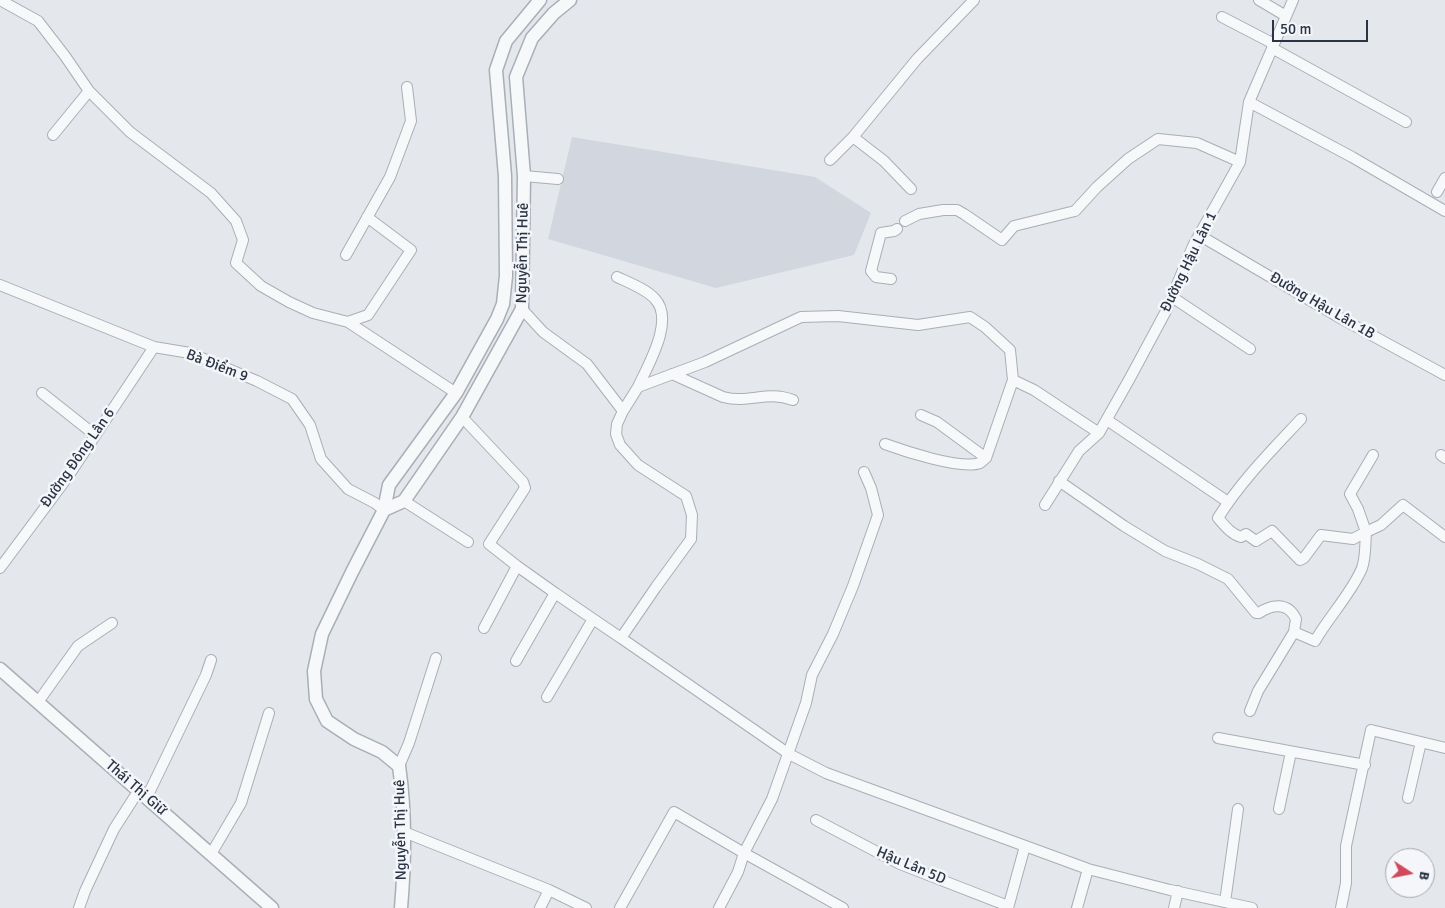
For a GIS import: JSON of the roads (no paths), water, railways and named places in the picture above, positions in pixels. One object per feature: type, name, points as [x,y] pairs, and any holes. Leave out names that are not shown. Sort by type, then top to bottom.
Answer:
[{"type":"street","points":[[0,0],[38,21],[89,91],[130,132],[211,193],[236,221],[243,240],[236,262],[261,286],[313,313],[348,322],[456,393]]},
{"type":"street","name":"Nguyễn Thị Huê","points":[[401,908],[404,871],[404,803],[399,766],[382,752],[354,739],[328,721],[316,698],[314,671],[322,634],[384,510],[389,485],[456,393],[497,319],[503,304],[506,276],[505,176],[496,70],[506,41],[540,0]]},
{"type":"street","name":"Nguyễn Thị Huê","points":[[404,501],[462,417],[522,309],[524,176],[516,76],[532,38],[554,13],[570,0]]},
{"type":"street","points":[[830,160],[853,137],[918,59],[974,0]]},
{"type":"street","points":[[1259,0],[1286,16]]},
{"type":"street","name":"Đường Hậu Lân 1","points":[[1044,505],[1079,452],[1099,433],[1107,420],[1145,352],[1199,236],[1240,162],[1249,102],[1293,0]]},
{"type":"street","points":[[1222,17],[1406,122]]},
{"type":"street","points":[[346,255],[390,178],[411,121],[407,87]]},
{"type":"street","points":[[53,135],[89,91]]},
{"type":"street","points":[[1249,102],[1352,157],[1445,211]]},
{"type":"street","points":[[853,137],[884,162],[911,189]]},
{"type":"street","points":[[905,221],[914,215],[943,210],[957,210],[1002,240],[1014,226],[1075,211],[1097,187],[1128,159],[1158,139],[1197,143],[1240,162]]},
{"type":"street","points":[[505,176],[558,180]]},
{"type":"street","points":[[1437,192],[1445,178]]},
{"type":"street","points":[[348,322],[368,315],[410,250],[367,217]]},
{"type":"street","points":[[891,279],[876,277],[871,271],[881,233],[894,232],[897,229]]},
{"type":"street","name":"Đường Hậu Lân 1B","points":[[1199,236],[1342,319],[1445,375]]},
{"type":"street","points":[[617,277],[656,299],[661,308],[663,319],[661,332],[638,387],[617,424],[616,434],[620,445],[638,465],[686,496],[692,515],[691,539],[621,638]]},
{"type":"street","name":"Bà Điểm 9","points":[[0,286],[154,347],[190,353],[257,381],[292,399],[310,425],[320,459],[348,489],[375,503],[384,510]]},
{"type":"street","points":[[1172,297],[1250,350]]},
{"type":"street","points":[[522,309],[543,332],[587,364],[623,411]]},
{"type":"street","points":[[638,387],[705,362],[801,316],[838,316],[918,324],[970,317],[985,327],[1010,350],[1013,380],[986,458],[981,463],[968,464],[942,461],[884,444]]},
{"type":"street","name":"Đường Đông Lân 6","points":[[0,568],[66,478],[154,347]]},
{"type":"street","points":[[672,374],[732,400],[775,396],[793,400]]},
{"type":"street","points":[[1013,380],[1034,390],[1099,433]]},
{"type":"street","points":[[42,393],[95,435]]},
{"type":"street","points":[[921,415],[937,422],[986,458]]},
{"type":"street","points":[[462,417],[523,482],[525,488],[489,544],[592,619],[789,754],[826,773],[1088,869],[1252,908]]},
{"type":"street","points":[[1301,419],[1266,456],[1228,502],[1218,518],[1230,531],[1241,537],[1246,534],[1256,540],[1272,532],[1300,560],[1304,558],[1321,535],[1353,539],[1381,525],[1402,505],[1445,537]]},
{"type":"street","points":[[1107,420],[1228,502]]},
{"type":"street","points":[[1294,632],[1316,641],[1361,569],[1364,559],[1366,532],[1350,494],[1374,455]]},
{"type":"street","points":[[720,908],[738,872],[744,853],[772,799],[806,702],[812,675],[854,586],[878,515],[871,488],[864,472]]},
{"type":"street","points":[[1059,480],[1124,526],[1165,551],[1198,564],[1228,579],[1256,613],[1267,607],[1277,605],[1290,611],[1296,619],[1294,632],[1258,691],[1250,711]]},
{"type":"street","points":[[384,510],[404,501],[468,542]]},
{"type":"street","points":[[484,628],[518,566]]},
{"type":"street","points":[[516,661],[555,593]]},
{"type":"street","points":[[547,697],[592,619]]},
{"type":"street","points":[[38,702],[78,646],[112,623]]},
{"type":"street","points":[[399,766],[409,743],[436,658]]},
{"type":"street","points":[[79,908],[114,829],[143,794],[206,675],[211,660]]},
{"type":"street","name":"Thái Thị Giữ","points":[[0,669],[269,907]]},
{"type":"street","points":[[211,854],[241,803],[269,713]]},
{"type":"street","points":[[1341,908],[1346,883],[1346,846],[1372,730],[1445,748]]},
{"type":"street","points":[[1218,738],[1365,765]]},
{"type":"street","points":[[1408,798],[1421,742]]},
{"type":"street","points":[[1279,809],[1290,752]]},
{"type":"street","points":[[1224,902],[1238,809]]},
{"type":"street","points":[[620,908],[674,812],[843,908]]},
{"type":"street","name":"Hậu Lân 5D","points":[[816,820],[900,864],[1008,907]]},
{"type":"street","points":[[404,832],[549,890],[586,908]]},
{"type":"street","points":[[1008,907],[1025,846]]},
{"type":"street","points":[[1077,908],[1088,869]]},
{"type":"street","points":[[540,908],[549,890]]},
{"type":"street","points":[[1174,908],[1178,891]]}]
